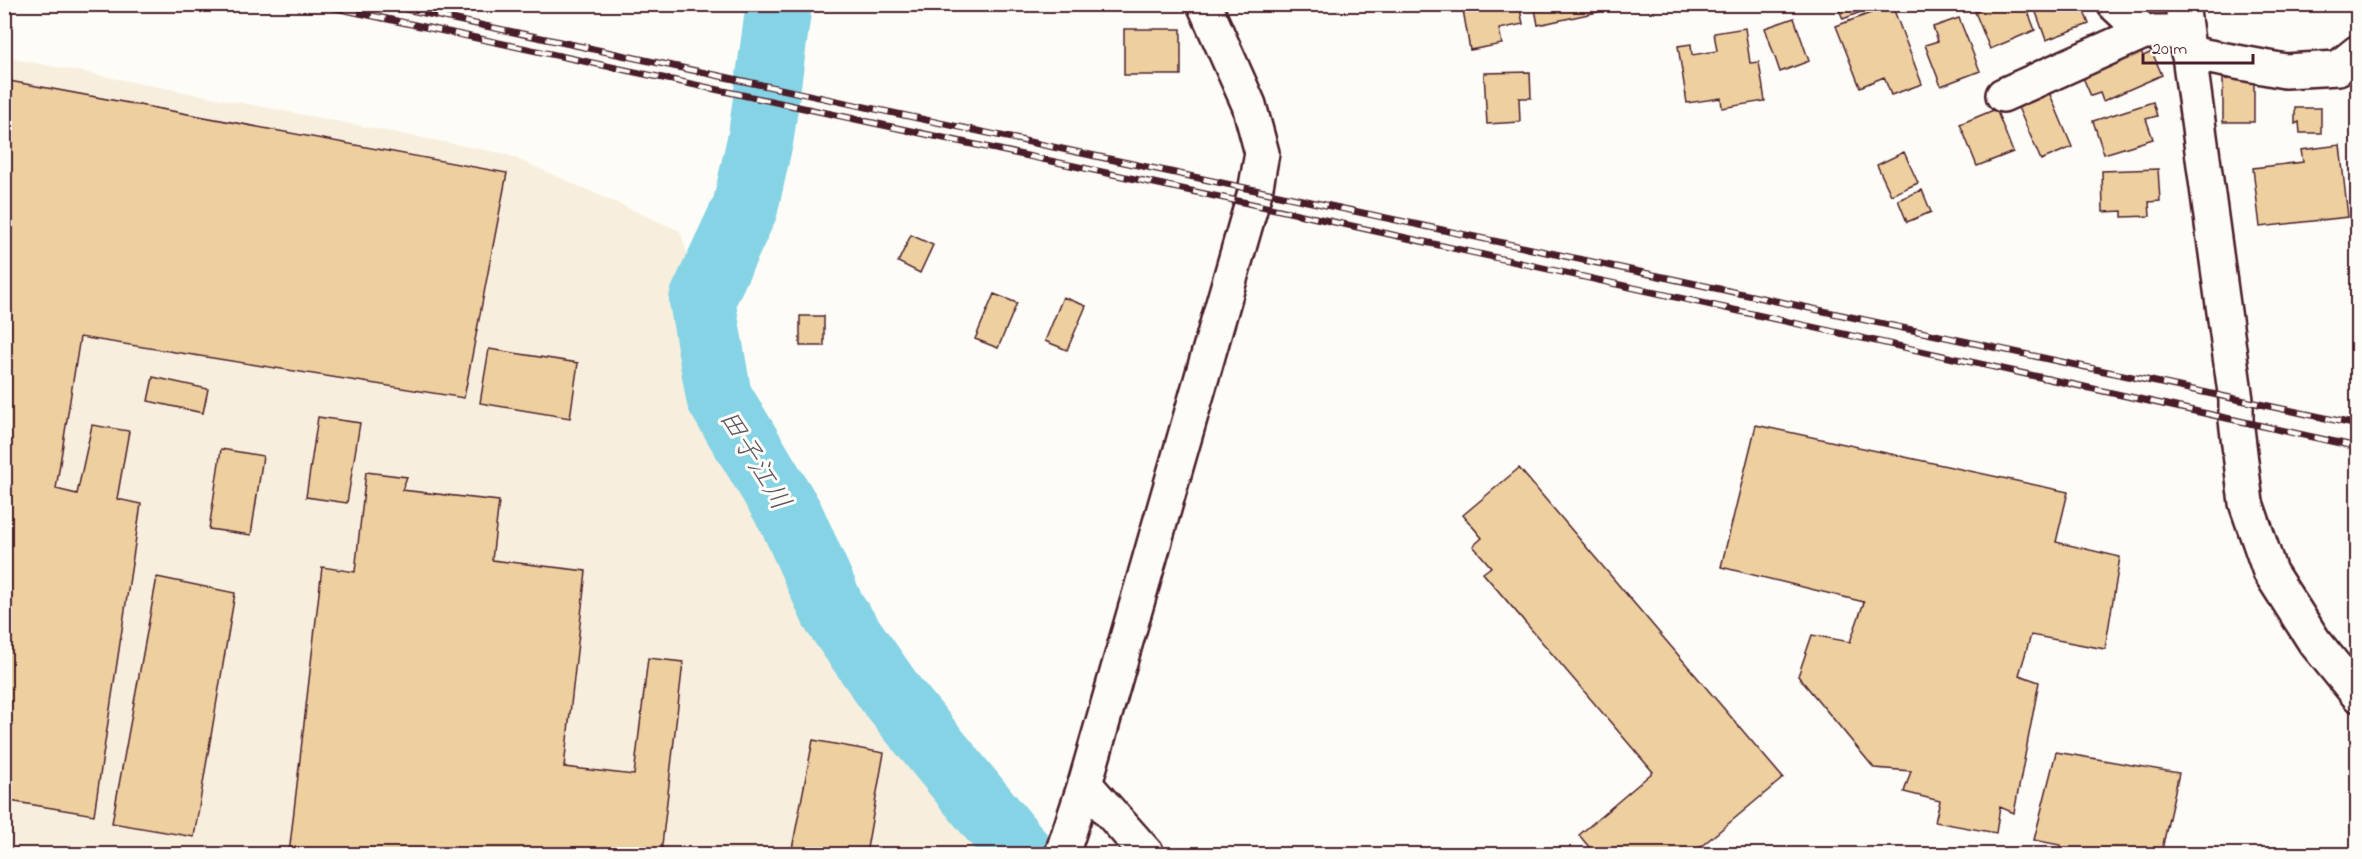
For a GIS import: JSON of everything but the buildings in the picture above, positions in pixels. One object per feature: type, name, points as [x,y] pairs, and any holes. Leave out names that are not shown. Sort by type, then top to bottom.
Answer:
[{"type":"street","points":[[2114,4],[2144,32]]},
{"type":"street","points":[[1062,855],[1085,784],[1255,192],[1262,153],[1249,105],[1206,5]]},
{"type":"street","points":[[2185,30],[2236,400],[2236,420],[2246,503],[2270,572],[2314,641],[2358,695]]},
{"type":"street","points":[[2003,95],[2144,32],[2185,30],[2285,71],[2338,68],[2358,52]]},
{"type":"street","points":[[1085,784],[1147,855]]},
{"type":"shaded area","points":[[4,57],[506,154],[680,231],[743,431],[880,692],[1044,854],[5,854]]},
{"type":"waterway","name":"田子江川","points":[[779,4],[761,136],[745,208],[702,300],[719,397],[791,517],[834,613],[892,696],[1021,854]]},
{"type":"railway","points":[[317,4],[1252,204],[2358,447]]},
{"type":"railway","points":[[382,4],[2358,425]]}]
